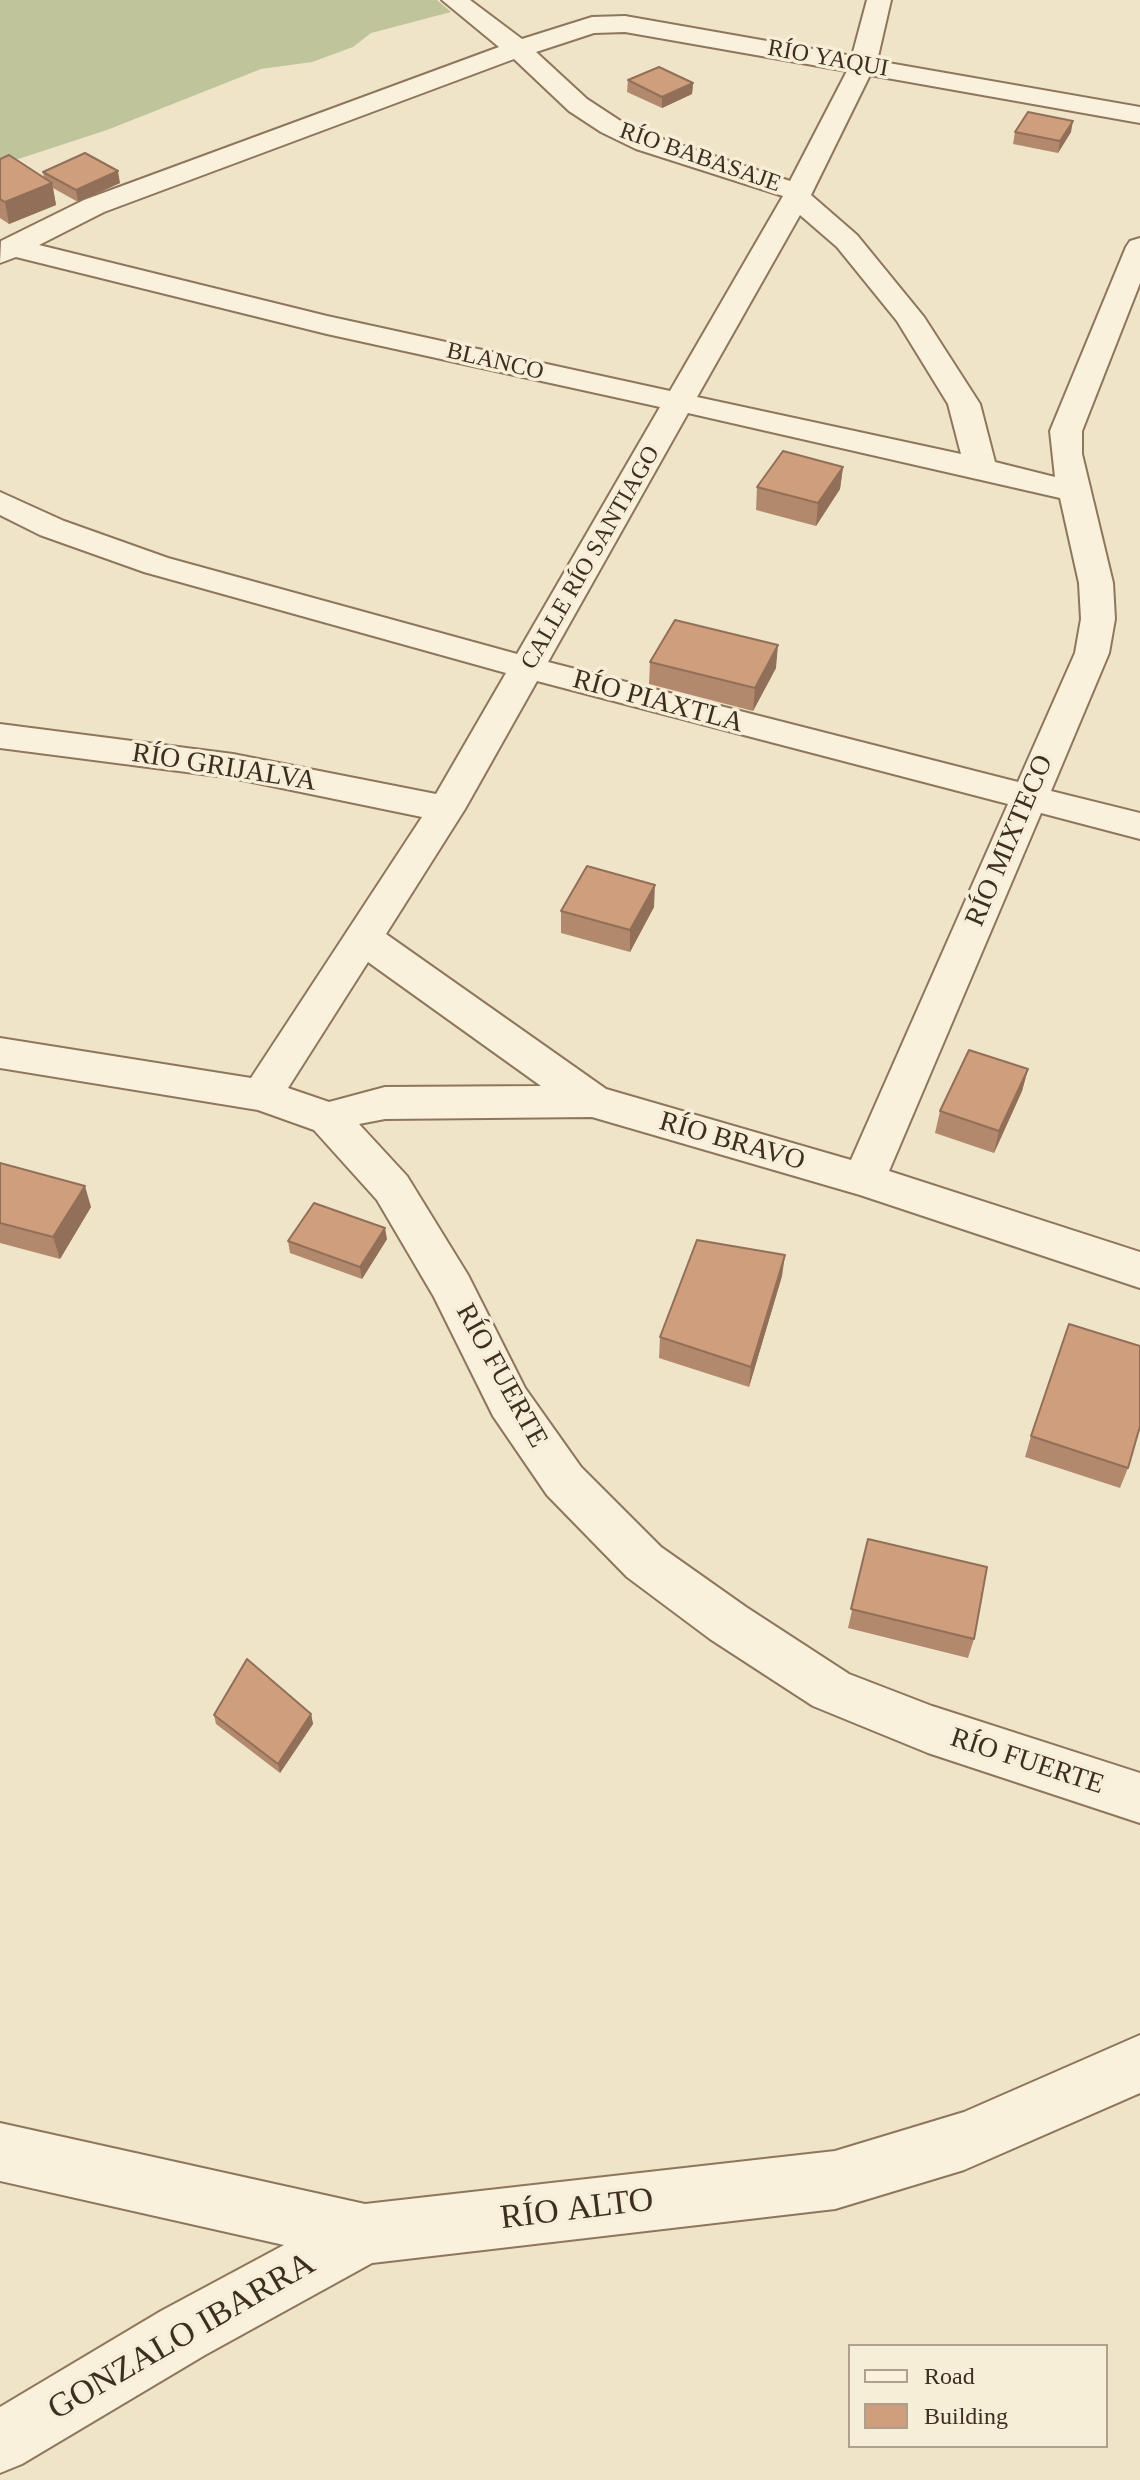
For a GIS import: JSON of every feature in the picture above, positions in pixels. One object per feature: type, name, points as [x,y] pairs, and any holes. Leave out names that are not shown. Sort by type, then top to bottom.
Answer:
[{"type":"street","name":"RÍO BABASAJE","points":[[454,0],[518,49],[578,105],[610,126],[646,143],[797,195],[847,241],[909,317],[964,404],[980,468]]},
{"type":"street","name":"CALLE RÍO SANTIAGO","points":[[262,1095],[446,809],[797,195],[863,64],[879,0]]},
{"type":"street","name":"RÍO YAQUI","points":[[6,250],[94,206],[518,49],[592,25],[625,24],[1140,115]]},
{"type":"street","name":"RÍO MIXTECO","points":[[864,1180],[1092,653],[1098,619],[1096,583],[1066,454],[1066,431],[1140,247]]},
{"type":"street","name":"BLANCO","points":[[6,250],[327,325],[980,468],[1074,492]]},
{"type":"street","name":"RÍO PIAXTLA","points":[[0,502],[52,528],[156,565],[528,668],[1140,826]]},
{"type":"street","name":"RÍO GRIJALVA","points":[[0,736],[233,766],[446,809]]},
{"type":"street","name":"RÍO BRAVO","points":[[363,938],[592,1101],[864,1180],[1140,1270]]},
{"type":"street","name":"RÍO FUERTE","points":[[0,1053],[262,1095],[329,1119],[392,1188],[452,1288],[509,1402],[564,1481],[644,1562],[728,1623],[831,1690],[928,1729],[1140,1798]]},
{"type":"street","points":[[329,1119],[364,1106],[385,1103],[592,1101]]},
{"type":"street","name":"RÍO ALTO","points":[[0,2152],[365,2234],[835,2180],[964,2141],[1063,2100],[1140,2063]]},
{"type":"street","name":"GONZALO IBARRA","points":[[0,2442],[183,2333],[365,2234]]},
{"type":"green space","points":[[0,0],[437,0],[451,12],[371,33],[353,47],[312,62],[261,69],[107,130],[0,165]]},
{"type":"building","points":[[659,67],[693,83],[662,97],[628,80]]},
{"type":"building","points":[[1028,112],[1073,121],[1060,141],[1015,132]]},
{"type":"building","points":[[85,153],[118,171],[76,190],[43,172]]},
{"type":"building","points":[[9,155],[52,183],[5,202],[0,199],[0,159]]},
{"type":"building","points":[[783,451],[843,467],[818,503],[757,487]]},
{"type":"building","points":[[675,620],[778,645],[755,688],[650,662]]},
{"type":"building","points":[[587,866],[655,885],[630,930],[561,911]]},
{"type":"building","points":[[969,1050],[1028,1069],[999,1131],[940,1111]]},
{"type":"building","points":[[0,1163],[85,1186],[53,1237],[0,1223]]},
{"type":"building","points":[[314,1203],[385,1228],[360,1267],[288,1241]]},
{"type":"building","points":[[697,1240],[785,1255],[751,1367],[660,1337]]},
{"type":"building","points":[[1069,1324],[1140,1346],[1140,1426],[1128,1468],[1031,1436]]},
{"type":"building","points":[[868,1539],[987,1567],[974,1639],[851,1609]]},
{"type":"building","points":[[247,1659],[311,1714],[278,1764],[214,1715]]}]
